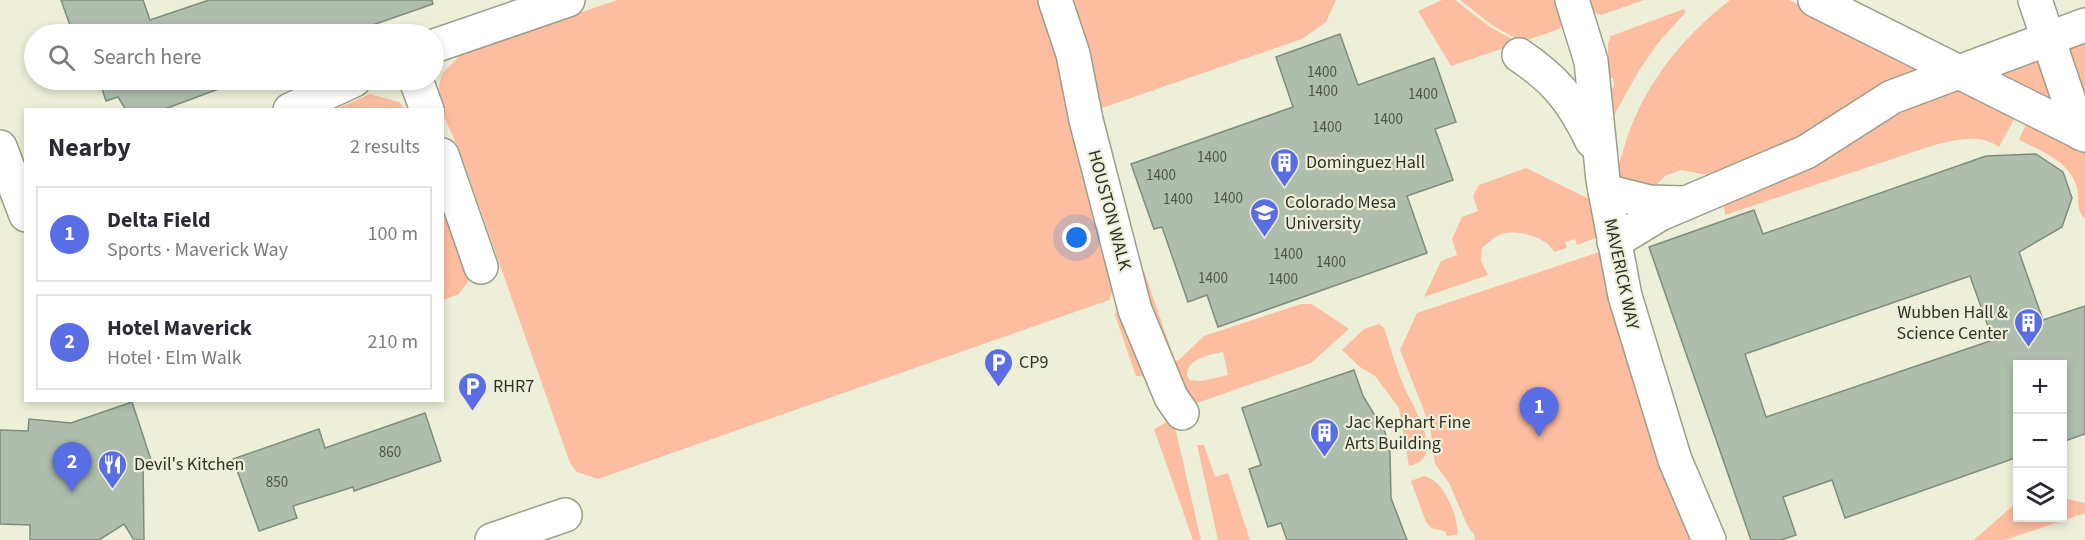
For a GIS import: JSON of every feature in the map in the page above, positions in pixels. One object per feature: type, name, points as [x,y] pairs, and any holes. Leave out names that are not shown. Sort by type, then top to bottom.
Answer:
[{"type":"street","points":[[444,43],[568,0]]},
{"type":"street","name":"HOUSTON WALK","points":[[1055,0],[1073,54],[1086,120],[1136,310],[1171,397],[1182,413]]},
{"type":"street","name":"MAVERICK WAY","points":[[1572,0],[1591,61],[1600,158],[1625,296],[1675,460],[1709,540]]},
{"type":"street","points":[[1815,0],[2083,134]]},
{"type":"street","points":[[2035,0],[2083,134]]},
{"type":"street","points":[[1614,242],[1683,204],[1806,152],[1892,98],[1956,71],[2085,25]]},
{"type":"street","points":[[1519,56],[1556,82],[1583,121],[1600,158]]},
{"type":"street","points":[[294,108],[333,90]]},
{"type":"street","points":[[420,90],[426,108]]},
{"type":"street","points":[[0,147],[24,211]]},
{"type":"street","points":[[444,161],[481,267]]},
{"type":"street","points":[[1605,191],[1649,202],[1683,204]]},
{"type":"street","points":[[0,226],[24,217]]},
{"type":"street","points":[[492,540],[565,515]]},
{"type":"shaded area","points":[[617,0],[1046,0],[1120,271],[1109,300],[598,479],[577,472],[570,463],[460,152],[444,117],[444,108],[440,108],[436,99],[438,90],[444,90],[444,72],[461,54]]},
{"type":"shaded area","points":[[1062,0],[1336,0],[1326,22],[1302,39],[1096,110]]},
{"type":"shaded area","points":[[1442,0],[1455,0],[1490,27],[1519,43],[1451,66],[1418,11]]},
{"type":"shaded area","points":[[1460,0],[1556,0],[1564,22],[1559,29],[1522,42],[1492,25]]},
{"type":"shaded area","points":[[1589,0],[1644,0],[1601,15],[1593,12]]},
{"type":"shaded area","points":[[1730,0],[1789,0],[1929,68],[1813,136],[1713,176],[1681,170],[1665,176],[1653,188],[1625,181],[1619,172],[1620,160],[1631,126],[1652,85],[1679,48]]},
{"type":"shaded area","points":[[1684,9],[1686,12],[1658,43],[1638,72],[1612,119],[1609,89],[1614,87],[1613,78],[1608,78],[1608,44],[1611,36]]},
{"type":"shaded area","points":[[2085,37],[2085,96],[2081,97],[2063,45]]},
{"type":"shaded area","points":[[2042,52],[2061,109],[1985,72]]},
{"type":"shaded area","points":[[1945,89],[1976,90],[2018,112],[1999,147],[1976,139],[1934,145],[1725,215],[1723,197]]},
{"type":"shaded area","points":[[370,94],[399,102],[404,108],[338,108]]},
{"type":"shaded area","points":[[2029,117],[2085,144],[2085,219],[2079,208],[2077,188],[2068,171],[2054,158],[2019,140]]},
{"type":"shaded area","points":[[1526,168],[1591,202],[1596,238],[1577,245],[1575,239],[1565,242],[1567,248],[1554,252],[1539,238],[1516,233],[1502,234],[1493,238],[1482,248],[1481,261],[1488,275],[1424,297],[1441,261],[1457,255],[1452,239],[1462,217],[1478,211],[1473,196],[1479,185]]},
{"type":"shaded area","points":[[444,210],[469,280],[459,294],[444,300]]},
{"type":"shaded area","points":[[1599,252],[1603,255],[1696,540],[1475,540],[1449,483],[1435,464],[1430,426],[1400,350],[1417,313]]},
{"type":"shaded area","points":[[1144,271],[1175,361],[1179,360],[1204,336],[1301,304],[1312,304],[1349,329],[1311,363],[1197,403],[1181,390],[1139,273]],"holes":[[[1223,352],[1228,375],[1202,381],[1190,380],[1187,376],[1188,370],[1195,361]]]},
{"type":"shaded area","points":[[1125,289],[1145,376],[1136,376],[1115,315]]},
{"type":"shaded area","points":[[1379,324],[1384,328],[1400,376],[1422,423],[1427,441],[1424,458],[1409,466],[1399,408],[1375,376],[1360,367],[1342,350],[1364,329]]},
{"type":"shaded area","points":[[1173,419],[1201,540],[1193,540],[1154,429]]},
{"type":"shaded area","points":[[1197,445],[1204,445],[1215,477],[1228,473],[1250,540],[1218,540]]},
{"type":"shaded area","points":[[1424,476],[1438,484],[1449,500],[1456,519],[1457,535],[1447,536],[1445,531],[1431,528],[1426,522],[1411,481]]},
{"type":"shaded area","points":[[2067,499],[2085,503],[2085,513],[2067,519]]},
{"type":"shaded area","points":[[2013,506],[2013,522],[2058,522],[2005,540],[1974,540]]},
{"type":"building","points":[[61,0],[143,0],[150,20],[209,0],[432,0],[433,4],[376,24],[69,24]]},
{"type":"building","name":"Dominguez Hall","points":[[1340,34],[1358,85],[1434,58],[1456,122],[1435,129],[1453,180],[1407,196],[1427,253],[1218,327],[1207,295],[1188,302],[1162,227],[1154,229],[1131,164],[1293,107],[1276,57]]},
{"type":"building","points":[[102,90],[216,90],[167,108],[125,108],[118,97],[106,101]]},
{"type":"building","name":"Wubben Hall & Science Center","points":[[2036,154],[2063,172],[2072,198],[2062,227],[2019,252],[2043,320],[2085,306],[2085,434],[2067,440],[2067,360],[2013,360],[2013,459],[1845,518],[1832,480],[1783,497],[1796,535],[1781,540],[1751,540],[1649,247],[1754,210],[1763,234],[1986,156]],"holes":[[[1970,276],[1993,340],[1766,417],[1745,354]]]},
{"type":"building","name":"Jac Kephart Fine Arts Building","points":[[1354,370],[1363,396],[1385,432],[1390,452],[1391,498],[1407,540],[1287,540],[1281,523],[1268,527],[1249,469],[1261,465],[1242,408]]},
{"type":"building","points":[[132,402],[151,460],[143,463],[144,540],[134,540],[124,524],[99,540],[30,540],[30,525],[0,524],[0,430],[28,431],[29,419],[71,423]]},
{"type":"building","points":[[425,413],[441,461],[354,491],[353,487],[293,506],[297,518],[259,531],[233,459],[319,429],[325,448]]},
{"type":"place","name":"Dominguez Hall","points":[[1285,188]]},
{"type":"place","name":"Colorado Mesa University","points":[[1264,238]]},
{"type":"place","name":"Wubben Hall & Science Center","points":[[2029,348]]},
{"type":"place","name":"CP9","points":[[998,388]]},
{"type":"place","name":"RHR7","points":[[472,412]]},
{"type":"place","name":"Delta Field","points":[[1539,437]]},
{"type":"place","name":"Jac Kephart Fine Arts Building","points":[[1324,458]]},
{"type":"place","name":"Devil's Kitchen","points":[[113,490]]},
{"type":"place","name":"Hotel Maverick","points":[[72,492]]}]
